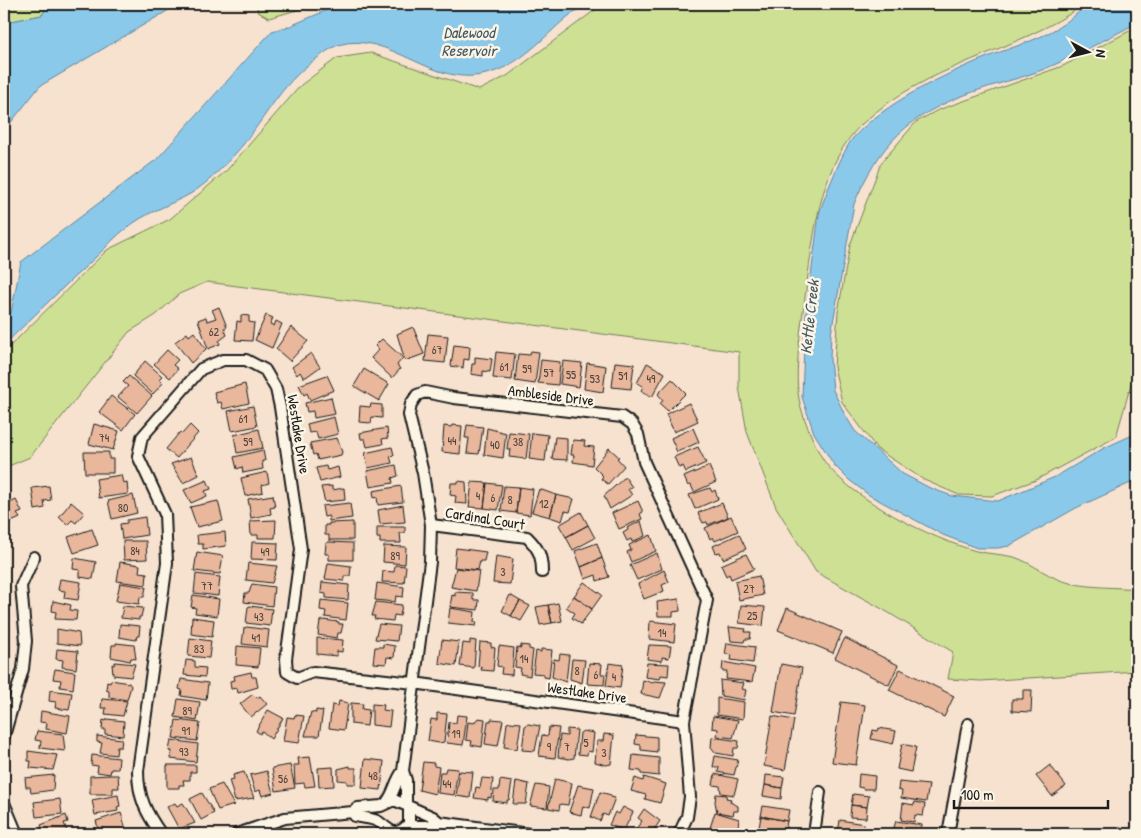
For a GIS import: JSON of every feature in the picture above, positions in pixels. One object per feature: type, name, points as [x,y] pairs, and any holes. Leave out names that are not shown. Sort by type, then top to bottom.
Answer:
[{"type":"street","name":"Westlake Drive","points":[[161,834],[146,813],[141,799],[138,771],[167,563],[167,540],[165,514],[138,456],[142,437],[202,369],[223,360],[246,360],[266,370],[276,389],[300,549],[286,659],[287,672],[297,678],[313,672],[414,683],[684,721]]},
{"type":"street","name":"Ambleside Drive","points":[[407,806],[406,780],[403,771],[414,683],[424,624],[430,562],[431,525],[423,473],[409,415],[411,404],[417,395],[425,392],[454,398],[622,417],[632,424],[638,434],[644,462],[707,600],[684,721],[690,797],[687,817],[679,834]]},
{"type":"street","name":"Cardinal Court","points":[[431,525],[526,537],[538,548],[542,558],[542,572]]},
{"type":"street","points":[[4,736],[23,669],[26,641],[21,586],[34,557]]},
{"type":"street","points":[[948,834],[968,724]]},
{"type":"street","name":"Ambleside Drive","points":[[385,804],[394,793],[397,779],[403,771]]},
{"type":"street","points":[[814,834],[820,792]]},
{"type":"street","points":[[238,834],[285,818],[353,812],[358,808],[398,800],[433,817],[439,822],[529,834]]},
{"type":"street","points":[[4,803],[17,834]]},
{"type":"street","points":[[383,829],[378,814],[385,804]]},
{"type":"street","points":[[402,831],[410,821],[407,806]]},
{"type":"street","points":[[353,812],[355,816],[383,829],[402,831],[432,826],[439,822]]},
{"type":"green space","points":[[4,4],[49,4],[42,15],[7,22],[4,29]]},
{"type":"green space","points":[[256,4],[318,4],[269,18],[258,12]]},
{"type":"green space","points":[[603,4],[1085,4],[1058,21],[1030,35],[914,87],[887,104],[862,124],[849,139],[838,156],[830,175],[818,215],[800,337],[797,371],[799,399],[806,422],[824,461],[836,475],[853,489],[894,516],[958,545],[985,553],[1014,557],[1063,581],[1087,586],[1137,589],[1137,671],[981,681],[948,679],[953,652],[816,572],[776,507],[747,432],[739,387],[739,352],[207,282],[179,294],[156,315],[129,332],[30,457],[4,468],[4,352],[107,250],[170,219],[227,170],[301,85],[337,58],[371,53],[479,90],[507,76]]},
{"type":"green space","points":[[1137,27],[1137,363],[1116,437],[1036,480],[992,496],[959,495],[924,480],[877,449],[842,402],[834,367],[838,312],[850,245],[881,163],[916,122],[938,110],[1063,66]]},
{"type":"water","points":[[49,4],[179,4],[40,86],[4,131],[4,29],[7,22],[42,15]]},
{"type":"water","name":"Dalewood Reservoir","points":[[341,4],[589,4],[569,16],[522,57],[490,73],[469,76],[450,74],[376,45],[357,42],[338,45],[332,48],[303,69],[272,104],[246,142],[214,176],[190,194],[142,218],[123,231],[4,345],[4,311],[11,313],[21,262],[157,159],[272,31],[290,26]]},
{"type":"water","name":"Kettle Creek","points":[[1087,4],[1137,4],[1137,23],[1054,65],[970,93],[930,111],[913,122],[886,148],[874,164],[854,204],[831,334],[830,359],[833,390],[855,431],[903,474],[930,488],[952,496],[998,501],[1055,477],[1104,448],[1137,433],[1137,480],[1076,508],[1009,546],[977,548],[943,535],[869,495],[849,480],[834,465],[814,433],[802,397],[805,322],[819,214],[834,175],[849,144],[866,125],[880,114],[914,92],[951,73],[1051,32]]},
{"type":"building","points":[[219,307],[227,327],[224,328],[227,335],[219,341],[220,344],[208,349],[198,320],[206,317],[207,321],[216,318],[212,310]]},
{"type":"building","points":[[241,315],[249,316],[249,322],[254,323],[252,341],[235,340],[237,321],[241,322]]},
{"type":"building","points":[[266,315],[273,318],[270,324],[274,326],[276,321],[282,324],[272,348],[255,340]]},
{"type":"building","points":[[291,327],[308,341],[290,361],[276,349]]},
{"type":"building","points":[[413,327],[424,354],[405,361],[397,334]]},
{"type":"building","points":[[194,332],[206,349],[191,363],[175,342],[187,333],[189,336]]},
{"type":"building","points":[[428,334],[448,336],[445,363],[425,361]]},
{"type":"building","points":[[382,339],[403,358],[397,365],[400,369],[392,378],[371,358],[379,349],[375,346]]},
{"type":"building","points":[[454,345],[470,347],[469,360],[464,359],[463,368],[451,366]]},
{"type":"building","points":[[167,350],[178,360],[173,365],[178,369],[170,378],[154,364]]},
{"type":"building","points":[[531,351],[539,352],[535,384],[515,381],[518,354],[530,355]]},
{"type":"building","points":[[496,352],[515,354],[512,380],[493,378]]},
{"type":"building","points":[[311,353],[320,367],[306,377],[303,377],[300,372],[297,375],[292,367]]},
{"type":"building","points":[[475,357],[492,359],[490,372],[483,371],[483,376],[471,374],[472,364],[475,364]]},
{"type":"building","points":[[541,360],[560,362],[558,385],[538,383]]},
{"type":"building","points":[[145,361],[162,376],[159,379],[163,383],[153,394],[133,376]]},
{"type":"building","points":[[563,361],[582,363],[579,387],[560,384]]},
{"type":"building","points":[[615,362],[634,364],[631,389],[612,387]]},
{"type":"building","points":[[587,363],[606,366],[603,392],[584,389]]},
{"type":"building","points":[[647,363],[665,373],[652,397],[641,391],[643,386],[637,383]]},
{"type":"building","points":[[364,369],[389,384],[379,401],[354,386]]},
{"type":"building","points":[[327,375],[334,390],[310,400],[307,393],[304,395],[299,385]]},
{"type":"building","points":[[129,376],[152,396],[137,413],[118,397],[128,386],[123,382]]},
{"type":"building","points":[[672,379],[686,393],[668,411],[660,404],[663,400],[658,394]]},
{"type":"building","points":[[245,384],[249,403],[223,409],[221,402],[217,403],[214,392]]},
{"type":"building","points":[[111,396],[135,414],[123,430],[99,412]]},
{"type":"building","points":[[331,397],[335,414],[314,418],[313,411],[307,412],[305,403]]},
{"type":"building","points":[[689,403],[698,421],[674,432],[666,414]]},
{"type":"building","points":[[371,404],[382,405],[382,418],[372,417],[371,423],[359,422],[360,406],[370,407]]},
{"type":"building","points":[[253,406],[257,426],[232,431],[228,411]]},
{"type":"building","points":[[334,417],[338,434],[318,439],[316,432],[309,433],[307,424]]},
{"type":"building","points":[[94,424],[119,431],[113,450],[89,444]]},
{"type":"building","points":[[190,425],[198,433],[177,458],[166,449],[180,432],[182,434]]},
{"type":"building","points":[[452,425],[462,426],[460,454],[442,452],[444,426],[451,427]]},
{"type":"building","points":[[467,425],[483,427],[479,454],[467,453],[469,438],[465,438]]},
{"type":"building","points":[[387,428],[388,438],[382,439],[383,444],[367,447],[365,439],[361,439],[360,433]]},
{"type":"building","points":[[487,428],[506,433],[503,458],[484,455]]},
{"type":"building","points":[[693,428],[699,442],[677,452],[671,438]]},
{"type":"building","points":[[259,429],[263,448],[237,453],[234,435]]},
{"type":"building","points":[[509,432],[529,434],[526,459],[509,457],[510,449],[507,449]]},
{"type":"building","points":[[532,433],[548,435],[545,461],[529,459]]},
{"type":"building","points":[[555,437],[567,438],[567,460],[552,459]]},
{"type":"building","points":[[337,438],[342,452],[341,455],[318,460],[316,454],[313,455],[310,443]]},
{"type":"building","points":[[573,440],[585,441],[584,446],[594,447],[592,465],[573,462],[574,455],[571,455]]},
{"type":"building","points":[[392,447],[394,455],[390,456],[392,463],[368,468],[365,453]]},
{"type":"building","points":[[698,447],[706,463],[686,472],[683,466],[679,468],[674,457]]},
{"type":"building","points":[[609,448],[619,457],[617,458],[624,466],[608,484],[601,479],[603,476],[594,467]]},
{"type":"building","points":[[263,450],[265,461],[262,461],[263,469],[243,473],[242,467],[237,469],[234,457]]},
{"type":"building","points":[[84,452],[109,452],[109,459],[113,459],[113,473],[85,473]]},
{"type":"building","points":[[191,457],[199,475],[183,483],[171,464]]},
{"type":"building","points":[[396,465],[398,476],[392,478],[393,483],[370,487],[367,471]]},
{"type":"building","points":[[326,466],[327,470],[338,467],[340,477],[320,482],[316,468]]},
{"type":"building","points":[[709,466],[716,482],[694,492],[691,485],[688,486],[684,477]]},
{"type":"building","points":[[267,472],[269,483],[262,485],[263,492],[245,496],[241,478]]},
{"type":"building","points":[[121,475],[123,483],[127,482],[128,494],[99,498],[96,479]]},
{"type":"building","points":[[625,477],[632,487],[628,489],[632,495],[610,509],[604,496]]},
{"type":"building","points":[[207,480],[211,489],[205,491],[207,496],[191,503],[184,490]]},
{"type":"building","points":[[458,481],[466,482],[467,504],[455,503],[456,496],[450,495],[451,483],[458,483]]},
{"type":"building","points":[[472,482],[487,483],[484,508],[469,507]]},
{"type":"building","points":[[487,483],[502,485],[498,510],[484,508]]},
{"type":"building","points":[[49,486],[51,500],[44,501],[45,508],[35,510],[32,488]]},
{"type":"building","points":[[332,486],[332,490],[344,488],[345,500],[325,502],[321,487]]},
{"type":"building","points":[[401,486],[403,502],[378,505],[377,497],[374,498],[373,491]]},
{"type":"building","points":[[504,486],[519,487],[516,513],[501,511]]},
{"type":"building","points":[[519,487],[533,489],[530,515],[516,513]]},
{"type":"building","points":[[710,488],[712,492],[715,490],[718,499],[695,509],[689,495]]},
{"type":"building","points":[[539,489],[556,495],[550,517],[532,512]]},
{"type":"building","points":[[133,495],[137,513],[112,519],[108,501]]},
{"type":"building","points":[[273,495],[275,507],[270,508],[271,514],[251,518],[248,499]]},
{"type":"building","points":[[556,495],[574,499],[570,512],[565,511],[562,521],[550,517]]},
{"type":"building","points":[[16,500],[22,512],[17,514],[20,518],[7,524],[4,517],[4,506]]},
{"type":"building","points":[[218,501],[223,521],[197,527],[190,507]]},
{"type":"building","points":[[638,501],[643,512],[640,514],[642,519],[619,529],[612,513]]},
{"type":"building","points":[[71,502],[84,513],[76,523],[72,520],[67,525],[59,517]]},
{"type":"building","points":[[350,503],[352,518],[329,521],[329,516],[324,517],[322,506]]},
{"type":"building","points":[[722,503],[728,517],[708,525],[707,522],[703,523],[698,513]]},
{"type":"building","points":[[403,505],[405,522],[380,524],[378,510]]},
{"type":"building","points":[[581,512],[588,525],[566,537],[559,525]]},
{"type":"building","points":[[731,516],[738,531],[715,541],[713,537],[710,539],[705,528]]},
{"type":"building","points":[[145,517],[147,535],[122,539],[120,524],[127,523],[127,520]]},
{"type":"building","points":[[276,520],[275,538],[258,538],[258,535],[251,535],[250,521]]},
{"type":"building","points":[[641,521],[645,536],[632,542],[631,539],[627,541],[623,533],[628,530],[627,528]]},
{"type":"building","points":[[353,522],[353,540],[329,540],[329,535],[325,535],[325,525],[329,525],[329,523]]},
{"type":"building","points":[[588,525],[595,538],[573,550],[566,537]]},
{"type":"building","points":[[377,527],[405,527],[405,533],[400,533],[401,543],[380,543],[380,538],[377,538]]},
{"type":"building","points":[[92,529],[98,545],[74,553],[68,537]]},
{"type":"building","points":[[225,532],[226,546],[203,549],[203,544],[198,544],[197,535]]},
{"type":"building","points":[[739,534],[746,549],[723,559],[720,552],[716,553],[713,546]]},
{"type":"building","points":[[651,535],[656,551],[631,562],[627,552],[631,550],[629,545]]},
{"type":"building","points":[[123,541],[146,541],[147,559],[124,560]]},
{"type":"building","points":[[252,542],[278,543],[277,560],[251,559]]},
{"type":"building","points":[[326,543],[353,543],[353,560],[329,560],[329,554],[325,554]]},
{"type":"building","points":[[597,543],[602,558],[581,567],[575,551]]},
{"type":"building","points":[[384,546],[406,547],[405,564],[383,562]]},
{"type":"building","points":[[456,548],[486,552],[484,561],[480,561],[478,570],[454,567]]},
{"type":"building","points":[[197,552],[223,556],[220,574],[194,571]]},
{"type":"building","points":[[657,553],[662,569],[637,580],[630,565]]},
{"type":"building","points":[[746,554],[754,569],[731,579],[729,574],[726,576],[721,565]]},
{"type":"building","points":[[496,556],[513,559],[510,584],[493,583]]},
{"type":"building","points":[[74,558],[96,562],[93,579],[80,577],[80,570],[73,569]]},
{"type":"building","points":[[602,558],[609,577],[597,581],[596,575],[585,579],[581,567]]},
{"type":"building","points":[[120,562],[140,565],[139,572],[147,573],[146,585],[117,581]]},
{"type":"building","points":[[248,563],[277,566],[272,583],[246,580]]},
{"type":"building","points":[[328,563],[351,566],[350,576],[344,576],[344,581],[325,579]]},
{"type":"building","points":[[395,565],[406,566],[404,583],[382,582],[383,571],[394,572]]},
{"type":"building","points":[[456,568],[479,571],[476,591],[451,587]]},
{"type":"building","points":[[664,570],[669,582],[662,585],[664,591],[644,599],[638,584]]},
{"type":"building","points":[[196,574],[220,577],[218,596],[194,593]]},
{"type":"building","points":[[759,576],[763,595],[739,600],[735,581]]},
{"type":"building","points":[[60,579],[81,582],[78,600],[64,598],[65,591],[58,590]]},
{"type":"building","points":[[322,582],[349,585],[348,600],[326,598],[326,594],[321,593]]},
{"type":"building","points":[[584,582],[602,595],[592,609],[574,596]]},
{"type":"building","points":[[120,583],[146,587],[144,597],[140,597],[139,604],[116,601]]},
{"type":"building","points":[[377,583],[404,587],[403,597],[396,596],[395,602],[375,600]]},
{"type":"building","points":[[252,584],[274,587],[272,606],[244,602],[245,593],[249,593]]},
{"type":"building","points":[[455,592],[473,593],[473,600],[479,600],[478,610],[450,607],[452,595],[455,596]]},
{"type":"building","points":[[193,595],[219,599],[217,616],[195,613],[196,608],[191,607]]},
{"type":"building","points":[[510,595],[520,601],[511,616],[502,611]]},
{"type":"building","points":[[574,596],[592,609],[581,624],[572,618],[575,613],[566,607]]},
{"type":"building","points":[[679,599],[680,611],[673,612],[673,616],[658,616],[657,602]]},
{"type":"building","points":[[321,600],[348,603],[346,620],[325,617],[326,611],[320,610]]},
{"type":"building","points":[[53,601],[71,605],[70,610],[77,611],[76,620],[55,619],[56,612],[52,611]]},
{"type":"building","points":[[520,601],[530,606],[521,621],[511,616]]},
{"type":"building","points":[[376,602],[402,605],[400,616],[394,615],[393,621],[374,619],[375,616],[372,616]]},
{"type":"building","points":[[558,603],[562,621],[552,623],[548,605]]},
{"type":"building","points":[[548,605],[552,623],[540,625],[536,607]]},
{"type":"building","points":[[741,605],[765,607],[763,626],[739,623]]},
{"type":"building","points":[[123,606],[143,608],[139,620],[121,618]]},
{"type":"building","points":[[248,607],[272,609],[270,626],[246,623]]},
{"type":"building","points":[[450,608],[475,612],[474,622],[477,622],[476,626],[448,623]]},
{"type":"building","points":[[787,608],[842,632],[833,653],[778,630]]},
{"type":"building","points":[[192,617],[214,620],[212,637],[191,634]]},
{"type":"building","points":[[320,621],[343,624],[341,633],[338,633],[337,638],[318,635]]},
{"type":"building","points":[[650,621],[676,624],[674,642],[649,639]]},
{"type":"building","points":[[120,624],[140,626],[139,636],[137,636],[136,640],[119,637]]},
{"type":"building","points":[[379,624],[399,626],[397,641],[375,639]]},
{"type":"building","points":[[729,627],[746,629],[745,632],[751,632],[750,639],[745,639],[744,642],[731,641]]},
{"type":"building","points":[[244,628],[269,630],[267,647],[242,644]]},
{"type":"building","points":[[57,629],[79,633],[80,646],[57,643]]},
{"type":"building","points":[[190,638],[211,641],[209,658],[188,656]]},
{"type":"building","points":[[317,638],[343,640],[342,652],[337,651],[337,656],[317,654]]},
{"type":"building","points":[[845,638],[898,665],[889,685],[835,658]]},
{"type":"building","points":[[442,640],[459,642],[456,666],[439,663]]},
{"type":"building","points":[[470,640],[476,641],[474,668],[460,666],[463,643],[470,644]]},
{"type":"building","points":[[480,642],[491,643],[491,647],[495,648],[493,671],[481,670],[482,667],[478,666]]},
{"type":"building","points":[[116,643],[134,645],[136,659],[131,658],[130,661],[111,657],[112,645],[116,645]]},
{"type":"building","points":[[727,643],[755,647],[753,663],[731,660],[732,655],[725,654]]},
{"type":"building","points":[[383,644],[395,646],[394,658],[387,657],[386,664],[373,663],[375,647],[383,647]]},
{"type":"building","points":[[521,645],[529,646],[529,649],[533,650],[530,676],[520,674],[521,668],[515,667],[517,647],[521,648]]},
{"type":"building","points":[[649,645],[671,646],[669,658],[662,657],[662,661],[647,659]]},
{"type":"building","points":[[237,646],[260,648],[258,667],[236,665]]},
{"type":"building","points":[[499,646],[514,648],[512,675],[501,674],[502,667],[497,666]]},
{"type":"building","points":[[57,649],[78,651],[76,669],[62,667],[63,660],[56,659]]},
{"type":"building","points":[[541,649],[552,650],[549,678],[544,677],[544,674],[533,673],[536,651],[541,652]]},
{"type":"building","points":[[560,654],[569,655],[566,682],[552,677],[554,659],[559,660]]},
{"type":"building","points":[[572,659],[585,660],[582,683],[570,679]]},
{"type":"building","points":[[186,660],[195,661],[195,667],[206,668],[205,677],[184,675]]},
{"type":"building","points":[[115,662],[135,664],[131,677],[113,675],[112,664],[114,665]]},
{"type":"building","points":[[723,662],[755,668],[752,682],[726,679],[727,671],[722,671]]},
{"type":"building","points":[[589,663],[602,664],[601,674],[605,674],[604,685],[587,684]]},
{"type":"building","points":[[609,663],[623,665],[620,688],[606,686]]},
{"type":"building","points":[[647,663],[669,664],[668,676],[661,675],[660,679],[645,677]]},
{"type":"building","points":[[781,664],[802,668],[794,716],[773,712]]},
{"type":"building","points":[[55,669],[75,672],[73,689],[60,687],[61,680],[53,679]]},
{"type":"building","points":[[900,669],[954,696],[944,717],[889,690]]},
{"type":"building","points":[[251,672],[252,677],[256,677],[258,687],[238,693],[237,688],[231,689],[230,681],[235,680],[234,676]]},
{"type":"building","points":[[181,679],[208,683],[206,700],[181,696],[182,690],[179,689]]},
{"type":"building","points":[[111,680],[129,683],[131,686],[127,700],[109,697],[109,691],[106,690],[107,682],[110,683]]},
{"type":"building","points":[[643,680],[653,683],[654,681],[666,682],[660,698],[641,694]]},
{"type":"building","points":[[720,680],[744,683],[742,689],[746,690],[744,700],[721,696]]},
{"type":"building","points":[[50,690],[72,693],[69,710],[55,708],[56,702],[49,701]]},
{"type":"building","points":[[1023,690],[1032,690],[1031,712],[1012,711],[1012,699],[1023,699]]},
{"type":"building","points":[[253,694],[257,698],[260,696],[267,704],[251,717],[240,704]]},
{"type":"building","points":[[717,698],[744,702],[743,719],[717,715]]},
{"type":"building","points":[[102,699],[127,701],[123,716],[105,714],[106,708],[101,708]]},
{"type":"building","points":[[178,699],[200,702],[197,721],[175,717]]},
{"type":"building","points":[[339,701],[348,703],[344,730],[329,728],[332,705],[338,706]]},
{"type":"building","points":[[841,702],[865,705],[856,765],[832,762]]},
{"type":"building","points":[[351,703],[363,704],[362,709],[369,710],[367,726],[351,724]]},
{"type":"building","points":[[372,704],[384,705],[383,710],[391,711],[389,727],[372,725]]},
{"type":"building","points":[[268,710],[283,718],[271,739],[262,731],[260,734],[256,731]]},
{"type":"building","points":[[316,710],[323,711],[319,736],[305,736],[311,712],[316,713]]},
{"type":"building","points":[[41,711],[70,716],[67,733],[46,729],[47,723],[40,722]]},
{"type":"building","points":[[437,713],[447,714],[444,742],[439,743],[428,741],[431,719],[437,720]]},
{"type":"building","points":[[295,715],[304,716],[299,743],[283,741],[287,717],[294,718]]},
{"type":"building","points":[[457,715],[467,716],[463,745],[447,743],[449,722],[456,723]]},
{"type":"building","points":[[713,716],[738,720],[733,738],[717,736],[718,729],[712,728]]},
{"type":"building","points":[[772,716],[794,720],[785,770],[764,766]]},
{"type":"building","points":[[478,718],[485,719],[482,747],[471,745],[472,741],[466,740],[468,722],[474,723]]},
{"type":"building","points":[[107,719],[124,721],[123,736],[105,734],[105,729],[102,729],[103,720],[106,721]]},
{"type":"building","points":[[491,719],[503,720],[498,746],[485,744],[488,721],[491,721]]},
{"type":"building","points":[[176,720],[200,723],[197,741],[173,738]]},
{"type":"building","points":[[507,723],[521,723],[517,749],[504,747]]},
{"type":"building","points":[[528,724],[540,726],[535,751],[522,750],[525,726]]},
{"type":"building","points":[[549,727],[559,728],[555,758],[539,756],[542,735],[548,736]]},
{"type":"building","points":[[879,728],[896,731],[893,744],[871,739],[873,730],[878,731]]},
{"type":"building","points":[[567,729],[577,730],[574,758],[569,759],[558,757],[560,735],[567,736]]},
{"type":"building","points":[[37,731],[63,734],[65,751],[40,748],[41,741],[35,740]]},
{"type":"building","points":[[583,731],[594,733],[592,752],[588,751],[587,755],[578,754],[580,733]]},
{"type":"building","points":[[604,734],[614,735],[611,764],[606,765],[595,762],[597,741],[603,741]]},
{"type":"building","points":[[636,735],[657,737],[657,752],[641,750],[641,745],[635,744]]},
{"type":"building","points":[[97,736],[122,739],[121,747],[117,747],[116,755],[100,753],[102,743],[97,742]]},
{"type":"building","points":[[712,737],[739,741],[738,748],[734,748],[733,756],[716,753],[711,747]]},
{"type":"building","points":[[171,740],[198,744],[196,762],[171,759],[172,751],[169,751]]},
{"type":"building","points":[[902,744],[916,747],[911,772],[897,769]]},
{"type":"building","points":[[28,751],[57,755],[53,770],[30,768],[31,761],[28,761]]},
{"type":"building","points":[[92,755],[119,758],[118,769],[111,769],[110,774],[97,772],[98,766],[91,765]]},
{"type":"building","points":[[633,755],[659,758],[659,776],[641,774],[641,771],[631,770]]},
{"type":"building","points":[[715,756],[738,760],[734,775],[718,772],[719,767],[713,767]]},
{"type":"building","points":[[310,757],[315,786],[305,787],[304,783],[295,784],[294,765],[299,765],[298,758]]},
{"type":"building","points":[[365,759],[384,761],[381,790],[362,788]]},
{"type":"building","points":[[423,762],[434,763],[434,766],[439,767],[435,794],[419,790]]},
{"type":"building","points":[[167,765],[196,765],[196,772],[190,772],[190,780],[183,780],[184,785],[179,785],[179,788],[167,788]]},
{"type":"building","points":[[290,765],[295,788],[276,791],[272,768]]},
{"type":"building","points":[[1050,765],[1066,786],[1052,796],[1036,776]]},
{"type":"building","points":[[350,766],[350,768],[356,768],[356,784],[347,784],[347,781],[338,780],[338,769]]},
{"type":"building","points":[[333,767],[334,786],[319,787],[318,768]]},
{"type":"building","points":[[446,768],[458,769],[454,795],[438,793],[440,772],[445,772]]},
{"type":"building","points":[[267,771],[273,793],[262,796],[260,790],[255,792],[250,775]]},
{"type":"building","points":[[460,771],[473,772],[470,798],[456,796]]},
{"type":"building","points":[[244,772],[254,798],[235,801],[229,780],[234,779],[233,775]]},
{"type":"building","points":[[715,774],[738,779],[734,795],[721,793],[720,786],[713,785]]},
{"type":"building","points":[[859,774],[875,776],[874,789],[858,787]]},
{"type":"building","points":[[54,775],[53,790],[31,793],[30,787],[26,787],[25,778]]},
{"type":"building","points":[[118,775],[119,788],[113,788],[113,794],[90,794],[90,776]]},
{"type":"building","points":[[766,775],[784,777],[782,788],[765,785]]},
{"type":"building","points":[[644,777],[666,784],[660,803],[645,799],[646,795],[631,791],[635,778],[643,781]]},
{"type":"building","points":[[482,778],[493,779],[491,798],[488,797],[488,800],[474,798],[476,787],[480,788]]},
{"type":"building","points":[[555,779],[572,783],[568,805],[560,804],[559,810],[548,808]]},
{"type":"building","points":[[500,780],[512,782],[507,803],[493,801],[494,790],[499,790]]},
{"type":"building","points":[[516,781],[529,784],[526,804],[513,804]]},
{"type":"building","points":[[899,782],[929,785],[926,802],[901,798],[902,791],[898,790]]},
{"type":"building","points":[[222,784],[234,805],[218,810],[209,789]]},
{"type":"building","points":[[536,785],[549,787],[547,808],[530,806]]},
{"type":"building","points":[[578,785],[594,788],[590,808],[583,806],[581,815],[569,812]]},
{"type":"building","points":[[765,785],[782,788],[781,799],[763,796]]},
{"type":"building","points":[[600,792],[615,798],[608,816],[603,814],[600,821],[591,817]]},
{"type":"building","points":[[202,793],[214,813],[201,820],[190,799]]},
{"type":"building","points":[[716,794],[727,795],[726,798],[731,799],[730,802],[738,806],[738,811],[734,811],[733,815],[717,812]]},
{"type":"building","points":[[853,794],[869,796],[867,807],[851,805]]},
{"type":"building","points":[[118,795],[120,806],[117,807],[118,811],[95,815],[92,800]]},
{"type":"building","points":[[60,799],[62,814],[36,817],[34,802]]},
{"type":"building","points":[[915,802],[925,804],[923,816],[915,815],[914,822],[901,820],[903,803],[914,805]]},
{"type":"building","points":[[175,803],[177,806],[183,803],[195,823],[179,829],[167,807]]},
{"type":"building","points":[[851,805],[867,807],[866,818],[850,817]]},
{"type":"building","points":[[763,806],[789,810],[787,821],[761,816]]},
{"type":"building","points":[[623,807],[633,812],[624,830],[609,825],[615,812],[619,814]]},
{"type":"building","points":[[644,809],[660,821],[651,834],[632,834],[642,821],[638,818]]},
{"type":"building","points":[[715,812],[739,819],[737,834],[710,828]]},
{"type":"building","points":[[121,813],[126,829],[111,834],[100,834],[96,821]]},
{"type":"building","points":[[66,815],[68,822],[64,823],[67,831],[58,834],[44,834],[41,825]]},
{"type":"building","points":[[761,816],[787,821],[785,832],[759,828]]},
{"type":"building","points":[[840,820],[864,824],[863,834],[838,834]]},
{"type":"building","points":[[896,821],[922,825],[920,834],[892,834]]},
{"type":"building","points":[[74,829],[77,834],[65,834],[71,831]]}]
